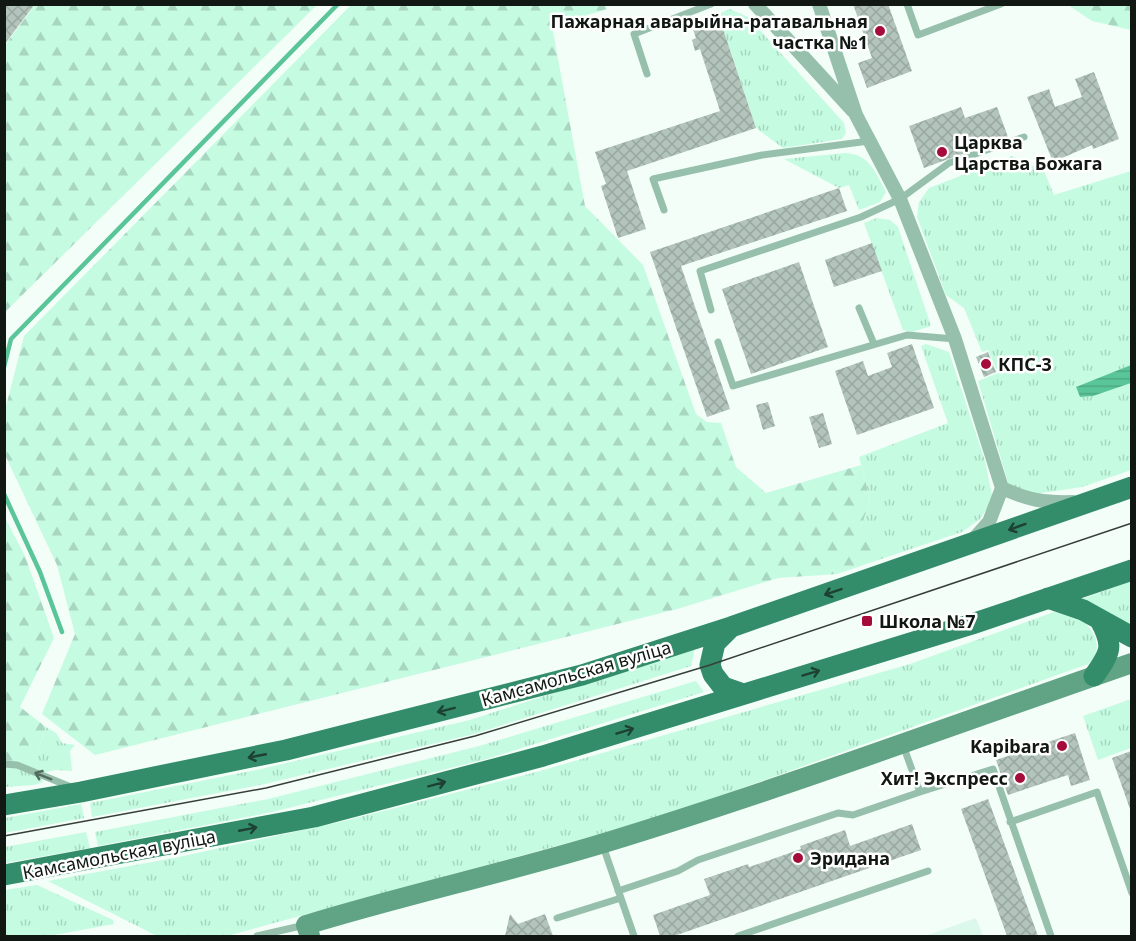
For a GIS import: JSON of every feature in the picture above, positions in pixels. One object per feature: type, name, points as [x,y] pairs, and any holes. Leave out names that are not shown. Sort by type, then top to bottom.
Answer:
[{"type":"main road","name":"Камсамольская вуліца","points":[[4,805],[81,792],[286,750],[582,675],[731,627],[1131,486]]},
{"type":"main road","name":"Камсамольская вуліца","points":[[4,875],[314,817],[543,756],[972,624],[1131,570]]},
{"type":"main road","points":[[1048,598],[1083,610],[1131,638]]},
{"type":"main road","points":[[1094,676],[1108,657],[1109,637],[1100,620]]},
{"type":"main road","points":[[731,627],[716,643],[710,665],[712,674],[723,687],[743,694]]},
{"type":"street","points":[[755,4],[856,115]]},
{"type":"street","points":[[819,4],[856,115],[900,199],[955,339],[1002,488],[989,522],[967,545]]},
{"type":"street","points":[[1002,488],[1024,498],[1053,502],[1089,501]]},
{"type":"street","points":[[308,931],[356,909],[603,844],[903,745],[1131,663]]},
{"type":"lane","points":[[647,74],[634,34],[711,4]]},
{"type":"lane","points":[[907,4],[918,35],[1001,4]]},
{"type":"lane","points":[[711,310],[700,271],[861,217],[900,199],[949,163],[1024,137]]},
{"type":"lane","points":[[664,210],[653,179],[762,155],[869,141]]},
{"type":"lane","points":[[860,308],[874,344]]},
{"type":"lane","points":[[718,342],[733,386],[907,335],[955,339]]},
{"type":"lane","points":[[903,745],[920,792]]},
{"type":"lane","points":[[4,764],[17,765],[81,792]]},
{"type":"lane","points":[[557,918],[678,871],[698,860],[838,813],[853,814],[993,769],[1051,936]]},
{"type":"lane","points":[[1010,822],[1097,792],[1131,893]]},
{"type":"lane","points":[[603,844],[634,936]]},
{"type":"lane","points":[[738,936],[928,871]]},
{"type":"lane","points":[[257,936],[308,931]]},
{"type":"shaded area","points":[[1131,365],[1131,383],[1093,396],[1080,397],[1076,387]]},
{"type":"shaded area","points":[[976,918],[983,936],[925,936]]},
{"type":"green space","points":[[35,5],[317,5],[5,312],[5,45]]},
{"type":"green space","points":[[351,5],[605,5],[607,9],[552,26],[585,206],[643,265],[696,414],[707,422],[721,423],[736,467],[766,493],[861,465],[870,499],[861,528],[884,539],[884,558],[837,574],[778,578],[677,609],[95,755],[42,714],[75,634],[57,565],[5,455],[5,410],[24,336]]},
{"type":"green space","points":[[1068,5],[1131,5],[1131,30],[1092,21]]},
{"type":"green space","points":[[730,9],[748,17],[844,123],[846,133],[842,139],[783,148],[756,128],[718,14]]},
{"type":"green space","points":[[845,153],[860,157],[871,165],[886,192],[880,202],[859,210],[849,185],[839,188],[784,159]]},
{"type":"green space","points":[[1012,156],[1044,171],[1054,195],[1131,171],[1131,365],[1076,388],[1080,397],[1092,396],[1131,383],[1131,470],[1082,487],[1035,494],[1009,486],[978,381],[998,373],[988,350],[982,352],[964,308],[946,295],[917,217],[919,202],[929,188]]},
{"type":"green space","points":[[877,218],[890,220],[898,227],[931,326],[912,332],[903,330],[864,223]]},
{"type":"green space","points":[[926,344],[949,352],[985,461],[993,500],[980,519],[962,532],[884,558],[884,539],[861,528],[870,499],[859,457],[948,423],[921,346]]},
{"type":"green space","points":[[4,516],[25,556],[54,638],[20,707],[46,727],[35,759],[29,764],[19,759],[7,771],[4,770]]},
{"type":"green space","points":[[1131,581],[1131,627],[1082,599]]},
{"type":"green space","points":[[1054,612],[1073,615],[1091,630],[1097,644],[1094,658],[1088,664],[678,811],[227,936],[157,936],[48,881],[174,858],[340,822],[540,771],[910,664]]},
{"type":"green space","points":[[695,647],[691,666],[474,734],[265,784],[92,817],[90,803],[261,769],[470,720]]},
{"type":"green space","points":[[696,681],[704,692],[483,760],[272,812],[98,846],[95,832],[268,799],[479,746]]},
{"type":"green space","points":[[1131,699],[1131,748],[1098,760],[1083,716]]},
{"type":"green space","points":[[46,727],[56,733],[62,743],[75,745],[70,751],[72,771],[55,770],[38,774],[43,782],[34,785],[5,787],[4,770],[7,771],[19,759],[35,759]]},
{"type":"green space","points":[[81,804],[84,818],[5,833],[5,818]]},
{"type":"green space","points":[[86,832],[90,848],[5,863],[5,847]]},
{"type":"green space","points":[[37,885],[113,920],[114,924],[49,936],[5,936],[5,890]]},
{"type":"building","points":[[4,4],[35,4],[4,45]]},
{"type":"building","name":"Пажарная аварыйна-ратавальная частка №1","points":[[853,4],[888,4],[912,71],[867,88],[858,63],[872,58]]},
{"type":"building","points":[[720,20],[756,128],[627,171],[646,229],[618,238],[601,186],[606,184],[595,152],[720,111],[700,49],[695,51],[692,40],[696,38],[693,29]]},
{"type":"building","points":[[1094,72],[1119,139],[1093,149],[1092,145],[1053,162],[1027,97],[1049,89],[1055,107],[1082,97],[1075,79]]},
{"type":"building","name":"Царква Царства Божага","points":[[961,107],[965,118],[997,107],[1008,137],[924,168],[909,126]]},
{"type":"building","points":[[839,188],[847,211],[681,266],[730,409],[707,417],[650,252]]},
{"type":"building","points":[[872,243],[882,271],[834,287],[825,260]]},
{"type":"building","points":[[799,262],[828,347],[751,374],[722,289]]},
{"type":"building","points":[[912,344],[934,408],[857,435],[835,371],[863,361],[868,376],[892,367],[887,353]]},
{"type":"building","name":"КПС-3","points":[[988,352],[996,372],[984,377],[976,357]]},
{"type":"building","points":[[768,402],[775,426],[763,430],[756,405]]},
{"type":"building","points":[[823,413],[832,444],[819,448],[809,417]]},
{"type":"building","points":[[1075,733],[1090,780],[1071,786],[1068,775],[1008,795],[996,760],[1014,754],[1014,737],[1024,750]]},
{"type":"building","points":[[1131,751],[1131,809],[1130,809],[1112,758]]},
{"type":"building","points":[[988,799],[1038,936],[1007,936],[961,809]]},
{"type":"building","points":[[912,824],[921,850],[674,936],[660,936],[653,915],[710,895],[704,879],[748,864],[749,867],[761,863],[845,830],[850,846]]},
{"type":"building","points":[[510,914],[518,924],[545,914],[553,936],[505,936]]},
{"type":"waterway","points":[[4,367],[11,339],[338,4]]},
{"type":"waterway","points":[[4,494],[40,572],[62,632]]},
{"type":"tram line","points":[[4,836],[266,788],[475,736],[710,665],[1132,523]]},
{"type":"place","name":"Пажарная аварыйна-ратавальная частка №1","points":[[880,31]]},
{"type":"place","name":"Царква Царства Божага","points":[[942,152]]},
{"type":"place","name":"КПС-3","points":[[986,364]]},
{"type":"place","name":"Школа №7","points":[[867,621]]},
{"type":"place","name":"Kapibara","points":[[1062,746]]},
{"type":"place","name":"Хит! Экспресс","points":[[1020,778]]},
{"type":"place","name":"Эридана","points":[[798,858]]}]
